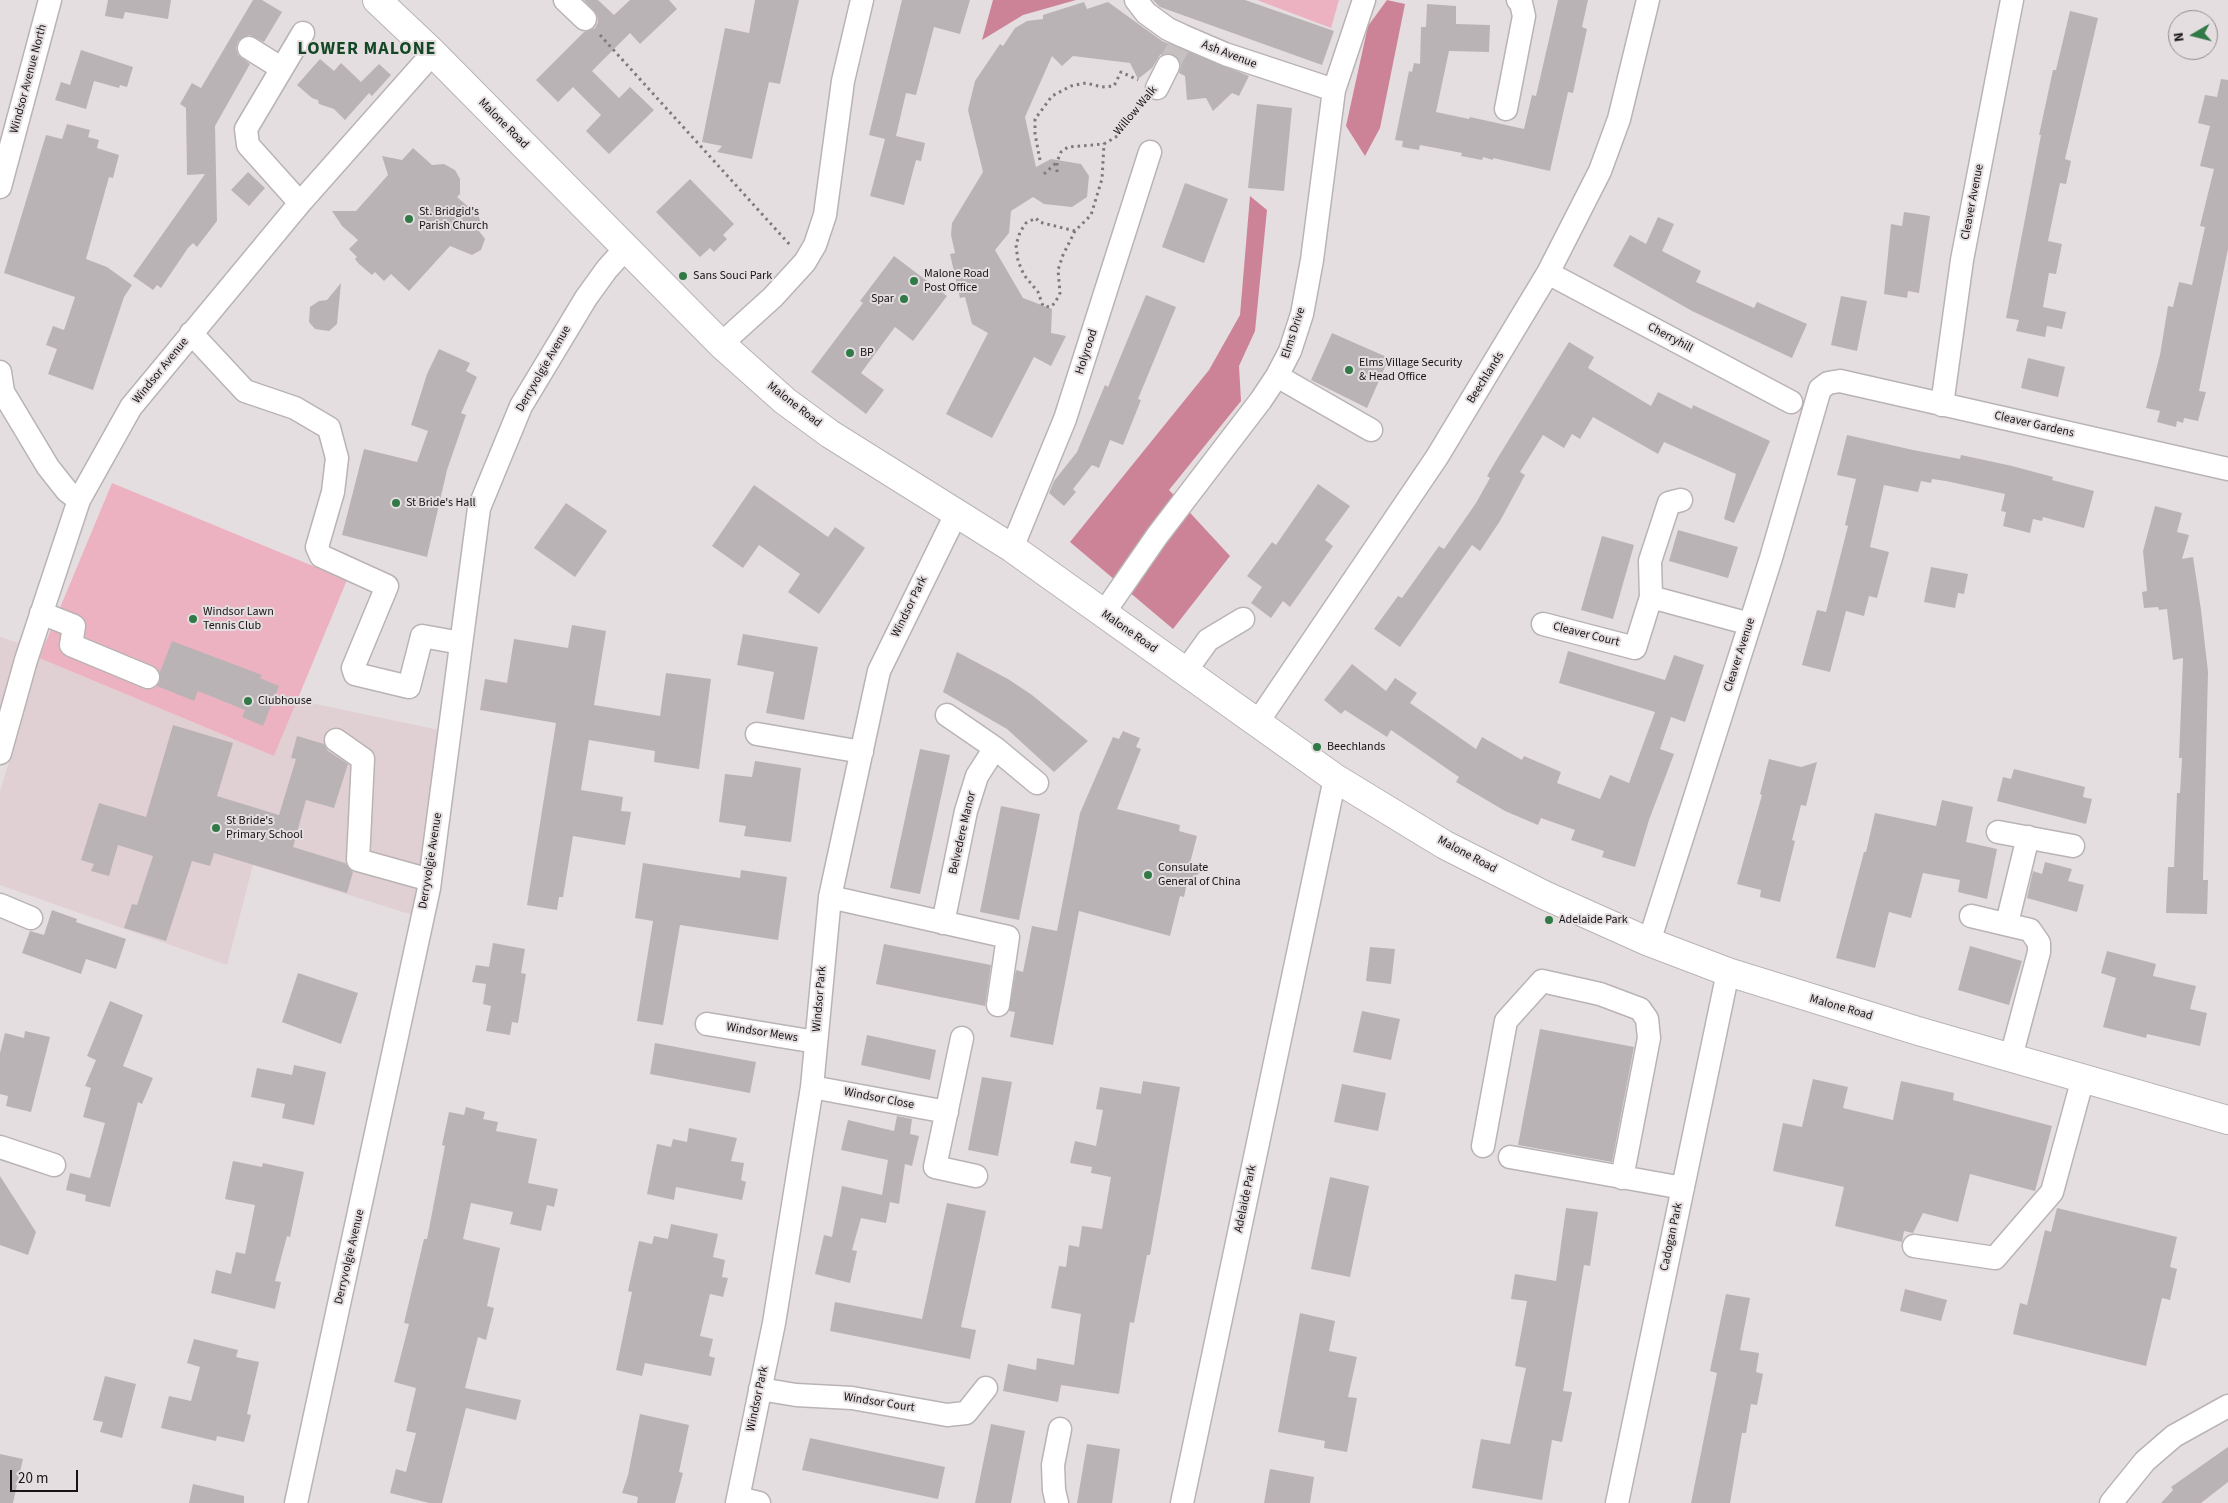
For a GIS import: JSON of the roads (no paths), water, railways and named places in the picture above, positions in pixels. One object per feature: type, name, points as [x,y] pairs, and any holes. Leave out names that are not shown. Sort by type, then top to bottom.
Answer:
[{"type":"main road","name":"Malone Road","points":[[377,0],[433,53],[721,344],[786,401],[830,434],[1012,548],[1335,778],[1445,845],[1544,895],[1650,942],[1728,972],[1812,1000],[2228,1120]]},
{"type":"street","name":"Windsor Avenue North","points":[[0,187],[50,0]]},
{"type":"street","points":[[565,0],[585,19]]},
{"type":"street","points":[[721,344],[773,297],[805,262],[825,216],[844,81],[862,0]]},
{"type":"street","name":"Ash Avenue","points":[[1136,0],[1146,14],[1168,29],[1181,41],[1334,90]]},
{"type":"street","name":"Elms Drive","points":[[1103,614],[1157,536],[1278,376],[1290,351],[1302,314],[1312,260],[1334,90],[1364,0]]},
{"type":"street","points":[[1506,110],[1524,16],[1521,3],[1518,0]]},
{"type":"street","name":"Beechlands","points":[[1257,723],[1437,457],[1548,274],[1600,171],[1619,118],[1648,0]]},
{"type":"street","name":"Cleaver Avenue","points":[[1942,405],[1962,260],[2012,0]]},
{"type":"street","points":[[300,203],[248,145],[246,129],[303,33]]},
{"type":"street","points":[[249,48],[281,68]]},
{"type":"street","name":"Windsor Avenue","points":[[0,753],[41,613],[79,500],[131,408],[300,203],[433,53]]},
{"type":"street","name":"Willow Walk","points":[[1150,85],[1168,66]]},
{"type":"street","name":"Holyrood","points":[[1012,548],[1065,419],[1150,152]]},
{"type":"street","name":"Derryvolgie Avenue","points":[[296,1503],[377,1136],[430,880],[479,508],[521,406],[586,298],[607,269],[626,248]]},
{"type":"street","name":"Cherryhill","points":[[1548,274],[1791,402]]},
{"type":"street","points":[[191,333],[246,390],[295,408],[329,428],[337,458],[333,492],[317,547],[321,556],[386,586],[353,668],[355,674],[409,687],[422,636],[461,643]]},
{"type":"street","points":[[0,372],[3,392],[48,467],[67,491],[79,500]]},
{"type":"street","points":[[1278,376],[1371,430]]},
{"type":"street","name":"Cleaver Avenue","points":[[1650,942],[1771,558],[1820,389],[1828,383],[1840,381]]},
{"type":"street","name":"Cleaver Gardens","points":[[1840,381],[2228,469]]},
{"type":"street","name":"Cleaver Court","points":[[1543,624],[1635,648],[1652,597],[1650,561],[1668,503],[1680,500]]},
{"type":"street","name":"Windsor Park","points":[[744,1501],[760,1388],[793,1215],[812,1086],[830,897],[879,671],[957,512]]},
{"type":"street","points":[[1652,597],[1750,624]]},
{"type":"street","points":[[41,613],[74,626],[71,645],[148,677]]},
{"type":"street","points":[[1185,672],[1208,640],[1243,619]]},
{"type":"street","points":[[946,715],[995,748],[1037,783]]},
{"type":"street","points":[[757,734],[862,752]]},
{"type":"street","points":[[336,740],[363,759],[358,860],[430,880]]},
{"type":"street","name":"Belvedere Manor","points":[[943,923],[969,802],[977,776],[995,748]]},
{"type":"street","name":"Adelaide Park","points":[[1182,1503],[1335,778]]},
{"type":"street","points":[[1998,832],[2073,846]]},
{"type":"street","points":[[2007,923],[2028,837]]},
{"type":"street","points":[[830,897],[1008,937],[998,1006]]},
{"type":"street","points":[[0,905],[31,918]]},
{"type":"street","points":[[1971,916],[2007,923],[2030,930],[2039,943],[2039,952],[2010,1057]]},
{"type":"street","name":"Cadogan Park","points":[[1617,1503],[1728,972]]},
{"type":"street","points":[[1483,1146],[1506,1021],[1542,981],[1600,994],[1640,1009],[1647,1019],[1649,1038],[1622,1178]]},
{"type":"street","name":"Windsor Mews","points":[[707,1024],[816,1042]]},
{"type":"street","points":[[962,1038],[935,1168],[976,1176]]},
{"type":"street","points":[[1914,1246],[1995,1258],[2052,1192],[2083,1078]]},
{"type":"street","name":"Windsor Close","points":[[812,1086],[946,1112]]},
{"type":"street","points":[[0,1147],[54,1165]]},
{"type":"street","points":[[1510,1157],[1683,1188]]},
{"type":"street","name":"Windsor Court","points":[[760,1388],[796,1395],[852,1398],[947,1415],[966,1412],[986,1388]]},
{"type":"street","points":[[2111,1503],[2145,1461],[2174,1436],[2228,1406]]},
{"type":"street","points":[[1057,1503],[1054,1490],[1053,1465],[1060,1429]]},
{"type":"tunnel","points":[[1168,66],[1179,46]]},
{"type":"place","name":"St. Bridgid's Parish Church","points":[[409,219]]},
{"type":"place","name":"Sans Souci Park","points":[[683,276]]},
{"type":"place","name":"Malone Road Post Office","points":[[914,281]]},
{"type":"place","name":"Spar","points":[[904,299]]},
{"type":"place","name":"BP","points":[[850,353]]},
{"type":"place","name":"Elms Village Security & Head Office","points":[[1349,370]]},
{"type":"place","name":"St Bride's Hall","points":[[396,503]]},
{"type":"place","name":"Windsor Lawn Tennis Club","points":[[193,619]]},
{"type":"place","name":"Clubhouse","points":[[248,701]]},
{"type":"place","name":"Beechlands","points":[[1317,747]]},
{"type":"place","name":"St Bride's Primary School","points":[[216,828]]},
{"type":"place","name":"Consulate General of China","points":[[1148,875]]},
{"type":"place","name":"Adelaide Park","points":[[1549,920]]},
{"type":"district","name":"LOWER MALONE","points":[[367,50]]}]
